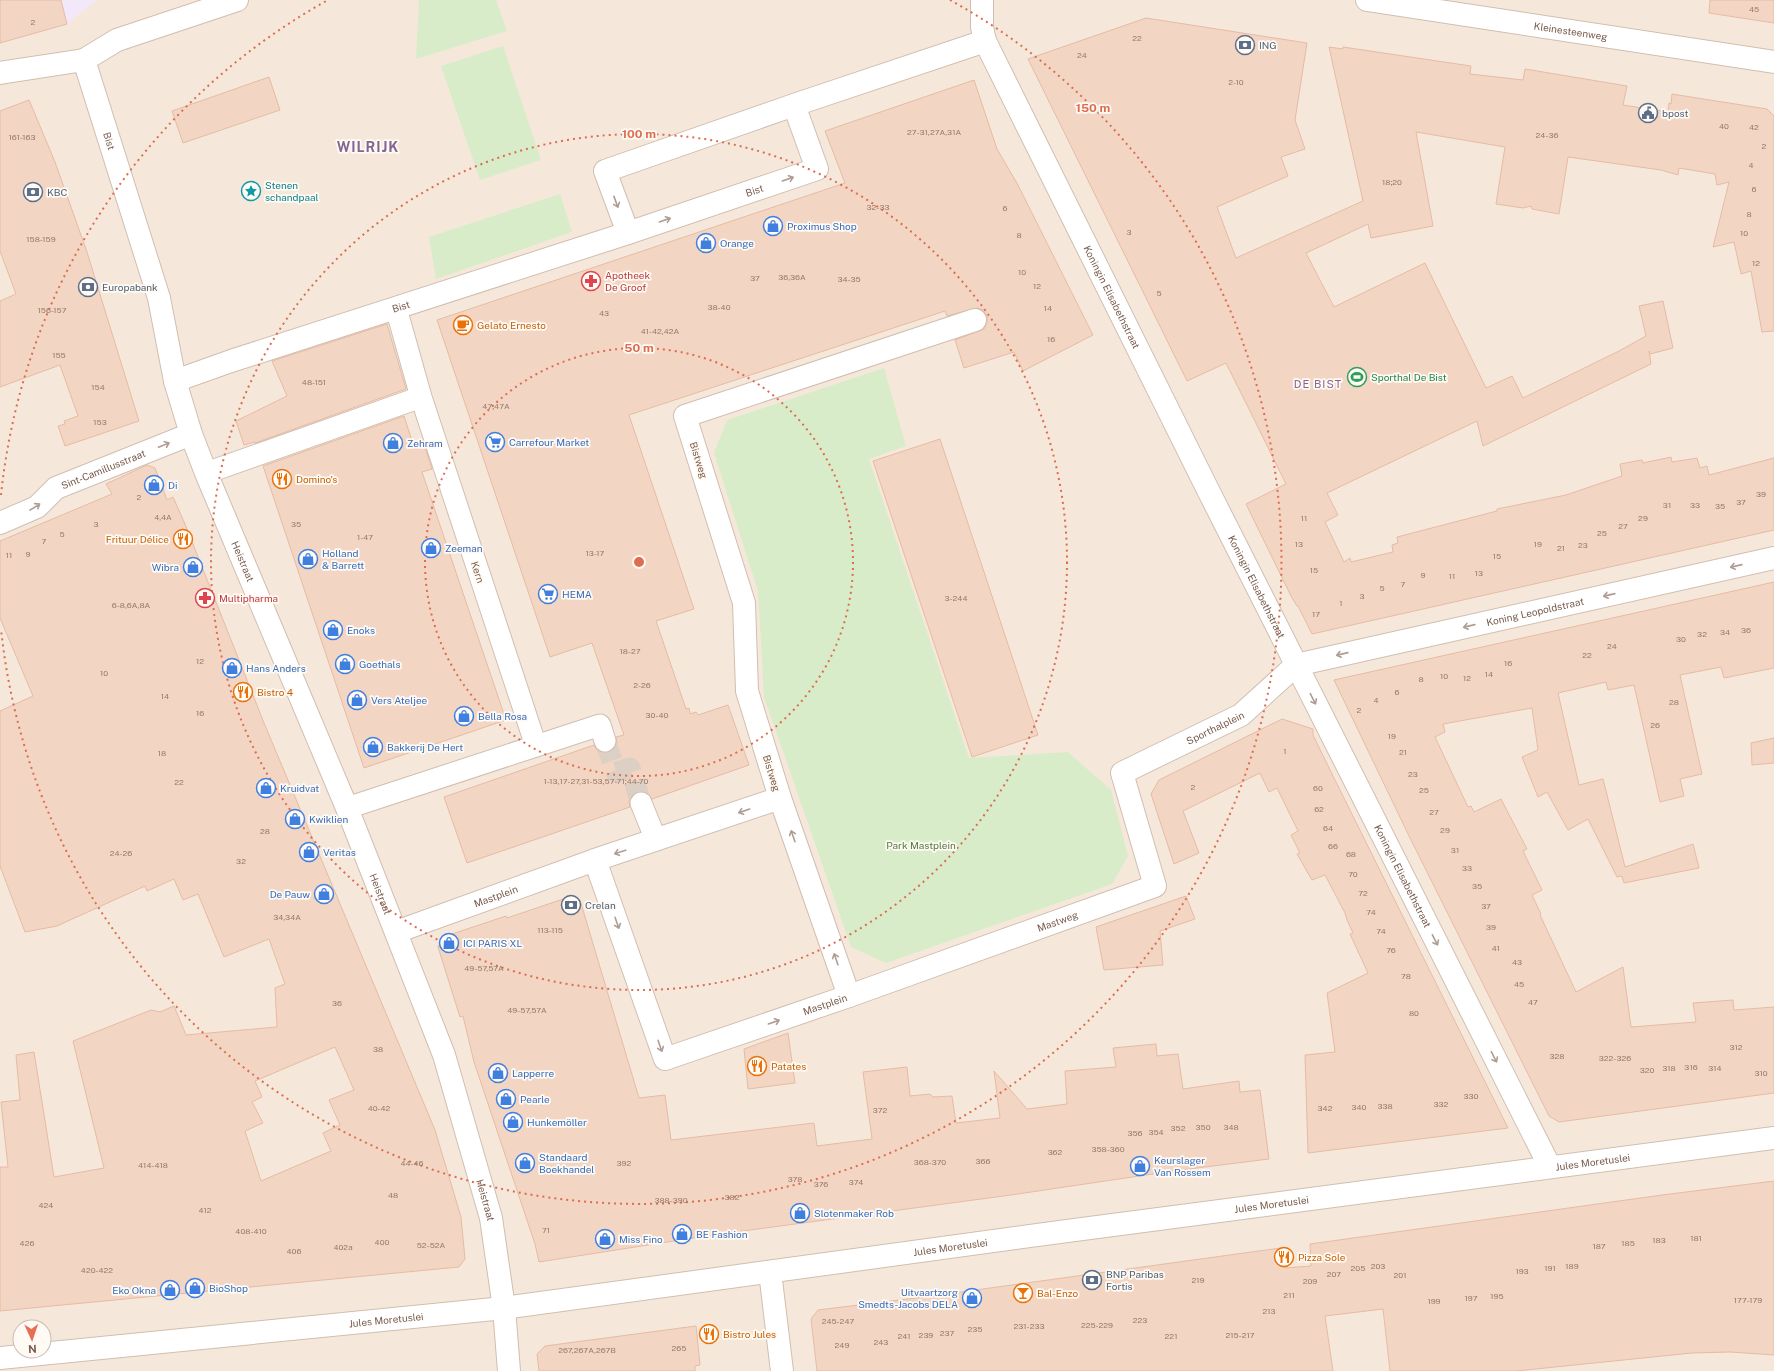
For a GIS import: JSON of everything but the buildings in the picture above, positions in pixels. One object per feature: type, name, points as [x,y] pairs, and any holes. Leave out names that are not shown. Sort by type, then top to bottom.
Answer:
[{"type":"street","points":[[0,73],[84,60],[117,40],[237,0]]},
{"type":"street","name":"Koningin Elisabethstraat","points":[[982,0],[982,27],[985,41],[1296,665],[1550,1168]]},
{"type":"street","name":"Kleinesteenweg","points":[[1367,0],[1774,62]]},
{"type":"street","points":[[628,233],[605,171],[794,105],[985,41]]},
{"type":"street","name":"Bist","points":[[84,60],[159,298],[175,381],[191,434]]},
{"type":"street","name":"Bist","points":[[175,381],[628,233],[817,169],[794,105]]},
{"type":"street","name":"Kern","points":[[396,308],[421,397],[536,746]]},
{"type":"street","name":"Bistweg","points":[[780,798],[747,691],[744,603],[685,416],[975,320]]},
{"type":"street","points":[[206,473],[421,397]]},
{"type":"street","name":"Heistraat","points":[[191,434],[347,808],[444,1055],[482,1185],[490,1218],[504,1308],[509,1371]]},
{"type":"street","name":"Sint-Camillusstraat","points":[[0,523],[37,507],[56,488],[191,434]]},
{"type":"street","name":"Koning Leopoldstraat","points":[[1296,665],[1774,558]]},
{"type":"street","name":"Sporthalplein","points":[[1122,773],[1240,715],[1296,665]]},
{"type":"street","points":[[347,808],[600,725],[605,741]]},
{"type":"street","name":"Mastweg","points":[[849,996],[1155,886],[1122,773]]},
{"type":"street","name":"Mastplein","points":[[396,932],[595,860],[780,798],[849,996],[665,1059],[595,860]]},
{"type":"street","points":[[641,803],[656,840]]},
{"type":"street","name":"Jules Moretuslei","points":[[0,1358],[504,1308],[1774,1138]]},
{"type":"street","points":[[770,1272],[782,1371]]},
{"type":"shaded area","points":[[0,0],[1774,0],[1774,1371],[0,1371]]},
{"type":"shaded area","points":[[0,0],[97,0],[67,24],[0,43]]},
{"type":"green space","points":[[419,0],[496,0],[507,31],[416,59]]},
{"type":"green space","points":[[503,46],[541,160],[480,180],[441,66]]},
{"type":"green space","points":[[560,194],[572,232],[436,279],[429,237]]},
{"type":"green space","name":"Park Mastplein","points":[[884,368],[906,446],[869,459],[969,758],[1068,752],[1111,790],[1128,856],[1112,884],[886,963],[851,947],[764,697],[758,591],[714,453],[727,420]]},
{"type":"tunnel","points":[[605,741],[616,772],[630,768],[641,803]]},
{"type":"place","name":"ING","points":[[1245,45]]},
{"type":"place","name":"bpost","points":[[1648,113]]},
{"type":"place","name":"Stenen schandpaal","points":[[251,191]]},
{"type":"place","name":"KBC","points":[[33,192]]},
{"type":"place","name":"Proximus Shop","points":[[773,226]]},
{"type":"place","name":"Orange","points":[[706,243]]},
{"type":"place","name":"Apotheek De Groof","points":[[591,281]]},
{"type":"place","name":"Europabank","points":[[88,287]]},
{"type":"place","name":"Gelato Ernesto","points":[[463,325]]},
{"type":"place","name":"Sporthal De Bist","points":[[1357,377]]},
{"type":"place","name":"Carrefour Market","points":[[495,442]]},
{"type":"place","name":"Zehram","points":[[393,443]]},
{"type":"place","name":"Domino's","points":[[282,479]]},
{"type":"place","name":"Di","points":[[154,485]]},
{"type":"place","name":"Frituur Délice","points":[[183,539]]},
{"type":"place","name":"Zeeman","points":[[431,548]]},
{"type":"place","name":"Holland & Barrett","points":[[308,559]]},
{"type":"place","name":"Wibra","points":[[193,567]]},
{"type":"place","name":"HEMA","points":[[548,594]]},
{"type":"place","name":"Multipharma","points":[[205,598]]},
{"type":"place","name":"Enoks","points":[[333,630]]},
{"type":"place","name":"Goethals","points":[[345,664]]},
{"type":"place","name":"Hans Anders","points":[[232,668]]},
{"type":"place","name":"Bistro 4","points":[[243,692]]},
{"type":"place","name":"Vers Ateljee","points":[[357,700]]},
{"type":"place","name":"Bella Rosa","points":[[464,716]]},
{"type":"place","name":"Bakkerij De Hert","points":[[373,747]]},
{"type":"place","name":"Kruidvat","points":[[266,788]]},
{"type":"place","name":"Kwiklien","points":[[295,819]]},
{"type":"place","name":"Veritas","points":[[309,852]]},
{"type":"place","name":"De Pauw","points":[[324,894]]},
{"type":"place","name":"Crelan","points":[[571,905]]},
{"type":"place","name":"ICI PARIS XL","points":[[449,943]]},
{"type":"place","name":"Patates","points":[[757,1066]]},
{"type":"place","name":"Lapperre","points":[[498,1073]]},
{"type":"place","name":"Pearle","points":[[506,1099]]},
{"type":"place","name":"Hunkemöller","points":[[513,1122]]},
{"type":"place","name":"Standaard Boekhandel","points":[[525,1163]]},
{"type":"place","name":"Keurslager Van Rossem","points":[[1140,1166]]},
{"type":"place","name":"Slotenmaker Rob","points":[[800,1213]]},
{"type":"place","name":"BE Fashion","points":[[682,1234]]},
{"type":"place","name":"Miss Fino","points":[[605,1239]]},
{"type":"place","name":"Pizza Sole","points":[[1284,1257]]},
{"type":"place","name":"BNP Paribas Fortis","points":[[1092,1280]]},
{"type":"place","name":"BioShop","points":[[195,1288]]},
{"type":"place","name":"Eko Okna","points":[[170,1290]]},
{"type":"place","name":"Bal-Enzo","points":[[1023,1293]]},
{"type":"place","name":"Uitvaartzorg Smedts-Jacobs DELA","points":[[972,1298]]},
{"type":"place","name":"Bistro Jules","points":[[709,1334]]},
{"type":"district","name":"WILRIJK","points":[[368,147]]},
{"type":"district","name":"DE BIST","points":[[1318,384]]}]
